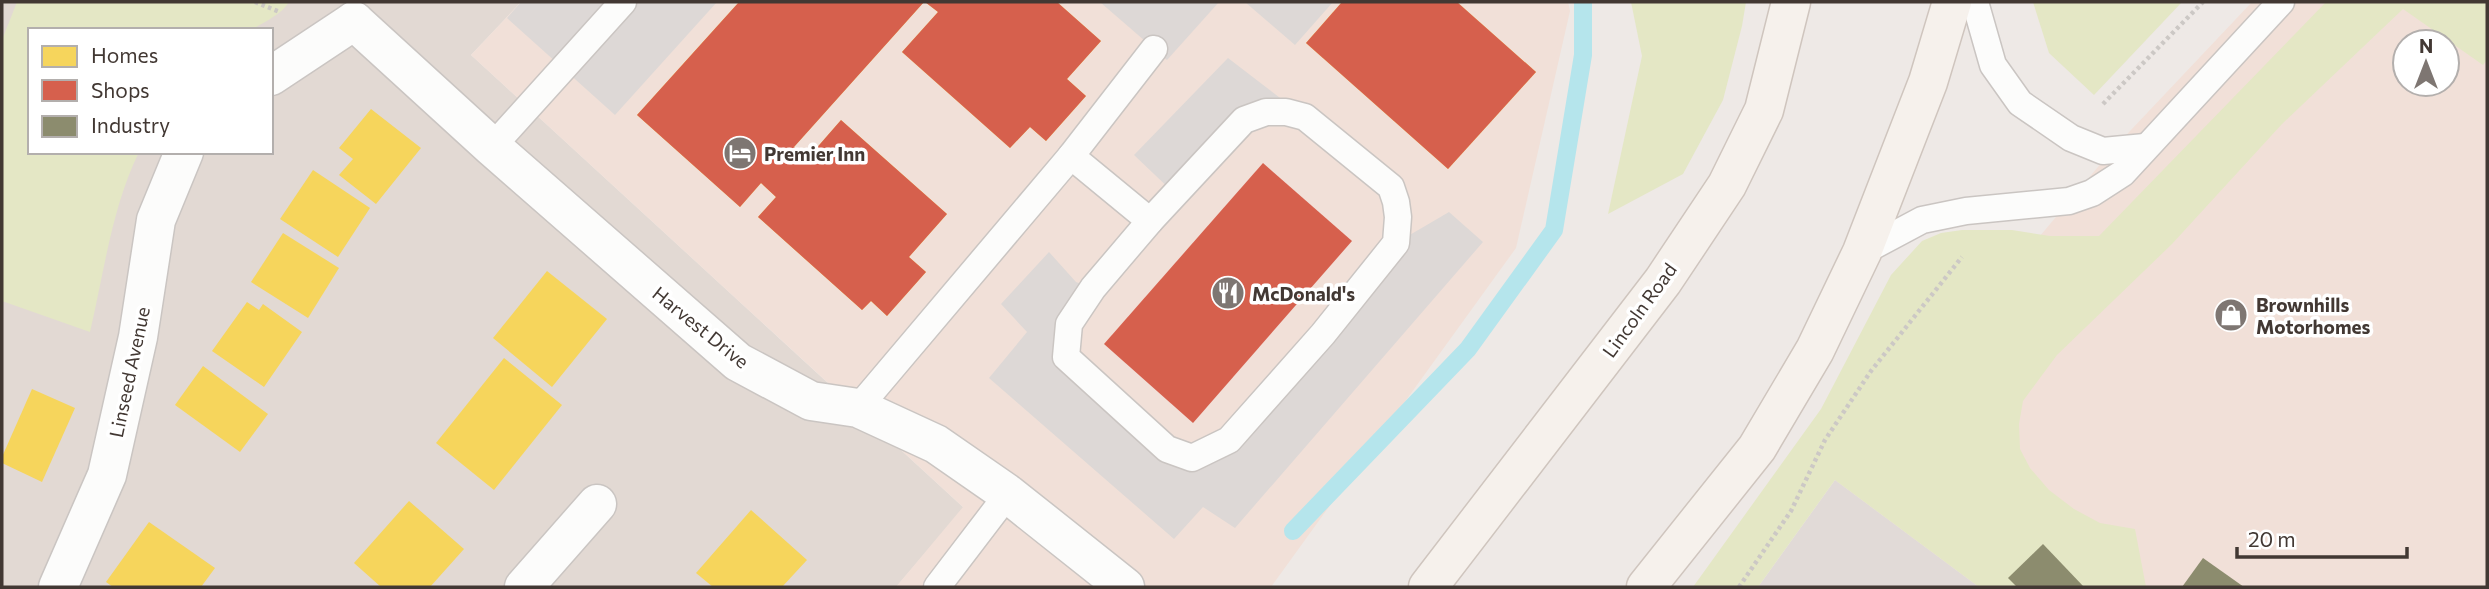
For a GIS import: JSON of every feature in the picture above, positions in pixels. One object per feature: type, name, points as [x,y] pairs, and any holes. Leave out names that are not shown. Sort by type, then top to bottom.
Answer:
[{"type":"main road","name":"Lincoln Road","points":[[1428,587],[1662,281],[1727,185],[1764,110],[1791,2]]},
{"type":"main road","points":[[1646,587],[1757,448],[1815,350],[1862,252],[1928,82],[1952,2]]},
{"type":"street","name":"Harvest Drive","points":[[351,11],[492,148],[738,362],[811,401],[858,408],[936,444],[1007,494],[1125,587]]},
{"type":"street","points":[[273,74],[351,11]]},
{"type":"street","name":"Linseed Avenue","points":[[58,587],[107,475],[138,337],[156,220],[183,154]]},
{"type":"street","points":[[524,587],[597,504]]},
{"type":"lane","points":[[492,148],[623,2]]},
{"type":"lane","points":[[1975,2],[1993,65],[2021,103],[2071,138],[2103,151],[2145,148]]},
{"type":"lane","points":[[1862,252],[1922,220],[1943,215],[2069,201],[2092,193],[2123,173],[2281,2]]},
{"type":"lane","points":[[858,408],[1071,156],[1154,49]]},
{"type":"lane","points":[[1286,111],[1305,117],[1391,187],[1398,217],[1396,243],[1323,334],[1230,440],[1192,458],[1167,449],[1066,357],[1069,324],[1093,288],[1150,221],[1244,120],[1266,113],[1286,111]]},
{"type":"lane","points":[[1071,156],[1150,221]]},
{"type":"lane","points":[[937,587],[1007,494]]},
{"type":"path","points":[[2102,106],[2203,2]]},
{"type":"path","points":[[1739,587],[1791,511],[1825,440],[1871,370],[1970,248]]},
{"type":"shaded area","points":[[2,2],[521,2],[471,55],[964,508],[896,587],[2,587]]},
{"type":"shaded area","points":[[521,2],[1568,2],[1570,11],[1516,248],[1271,587],[896,587],[963,507],[471,55]]},
{"type":"shaded area","points":[[521,2],[717,2],[615,115],[507,18]]},
{"type":"shaded area","points":[[1100,2],[1219,2],[1167,60]]},
{"type":"shaded area","points":[[1245,2],[1333,2],[1295,45]]},
{"type":"shaded area","name":"Brownhills Motorhomes","points":[[2252,2],[2487,2],[2487,587],[1979,587],[1835,480],[2113,149]]},
{"type":"shaded area","points":[[1228,58],[1305,117],[1266,112],[1175,194],[1134,155]]},
{"type":"shaded area","points":[[1449,212],[1483,242],[1235,528],[1203,507],[1174,539],[989,378],[1027,332],[1001,304],[1049,252],[1076,282],[1093,288],[1066,357],[1167,449],[1230,439],[1396,243]]},
{"type":"shaded area","points":[[1835,480],[1979,587],[1758,587]]},
{"type":"green space","points":[[17,2],[289,2],[277,14],[254,28],[28,28],[28,154],[138,154],[115,217],[90,332],[2,301],[2,40]]},
{"type":"green space","points":[[1631,2],[1746,2],[1723,100],[1683,174],[1608,214],[1642,56]]},
{"type":"green space","points":[[2033,2],[2182,2],[2094,95],[2049,53]]},
{"type":"green space","points":[[2326,2],[2487,2],[2487,60],[2483,65],[2461,50],[2461,28],[2430,28],[2403,9],[2282,124],[2172,244],[2057,355],[2023,401],[2019,424],[2020,449],[2030,468],[2049,490],[2074,509],[2100,523],[2135,529],[2146,587],[1979,587],[1835,480],[1758,587],[1693,587],[1821,409],[1891,275],[1922,241],[1941,233],[1962,230],[2012,230],[2050,236],[2099,236]]},
{"type":"building: Homes","name":"Premier Inn","points":[[739,2],[924,2],[794,147],[807,159],[841,120],[947,214],[909,257],[926,272],[887,316],[871,301],[862,310],[758,217],[776,197],[761,183],[740,207],[637,115]]},
{"type":"building: Homes","points":[[925,2],[1057,2],[1101,41],[1067,79],[1086,96],[1046,141],[1030,127],[1010,148],[902,52],[938,12]]},
{"type":"building: Homes","points":[[1342,2],[1457,2],[1536,72],[1448,169],[1306,43]]},
{"type":"building: Homes","points":[[371,109],[421,148],[376,204],[339,175],[353,159],[339,148]]},
{"type":"building: Homes","points":[[313,170],[370,208],[338,257],[280,219]]},
{"type":"building: Homes","points":[[283,233],[339,268],[308,318],[251,282]]},
{"type":"building: Homes","points":[[547,271],[607,319],[552,387],[493,338]]},
{"type":"building: Homes","points":[[247,302],[259,310],[263,304],[302,332],[264,387],[212,351]]},
{"type":"building: Homes","points":[[504,358],[562,405],[494,490],[436,443]]},
{"type":"building: Homes","points":[[203,366],[268,414],[240,452],[175,405]]},
{"type":"building: Homes","points":[[32,389],[75,408],[42,482],[2,463],[2,457]]},
{"type":"building: Homes","points":[[409,501],[464,549],[430,587],[381,587],[354,563]]},
{"type":"building: Homes","points":[[751,510],[807,560],[782,587],[713,587],[696,573]]},
{"type":"building: Homes","points":[[149,522],[215,568],[201,587],[113,587],[106,582]]},
{"type":"building: Shops","name":"Premier Inn","points":[[739,2],[924,2],[794,147],[807,159],[841,120],[947,214],[909,257],[926,272],[887,316],[871,301],[862,310],[758,217],[776,197],[761,183],[740,207],[637,115]]},
{"type":"building: Shops","points":[[925,2],[1057,2],[1101,41],[1067,79],[1086,96],[1046,141],[1030,127],[1010,148],[902,52],[938,12]]},
{"type":"building: Shops","points":[[1342,2],[1457,2],[1536,72],[1448,169],[1306,43]]},
{"type":"building: Shops","name":"McDonald's","points":[[1263,163],[1352,241],[1193,423],[1104,344]]},
{"type":"building: Industry","points":[[2043,544],[2084,587],[2017,587],[2008,578]]},
{"type":"building: Industry","points":[[2203,558],[2244,587],[2182,587]]},
{"type":"waterway","points":[[1293,531],[1468,349],[1554,230],[1583,55],[1583,2]]},
{"type":"place","name":"Premier Inn","points":[[740,153]]},
{"type":"place","name":"McDonald's","points":[[1228,293]]},
{"type":"place","name":"Brownhills Motorhomes","points":[[2231,315]]}]
